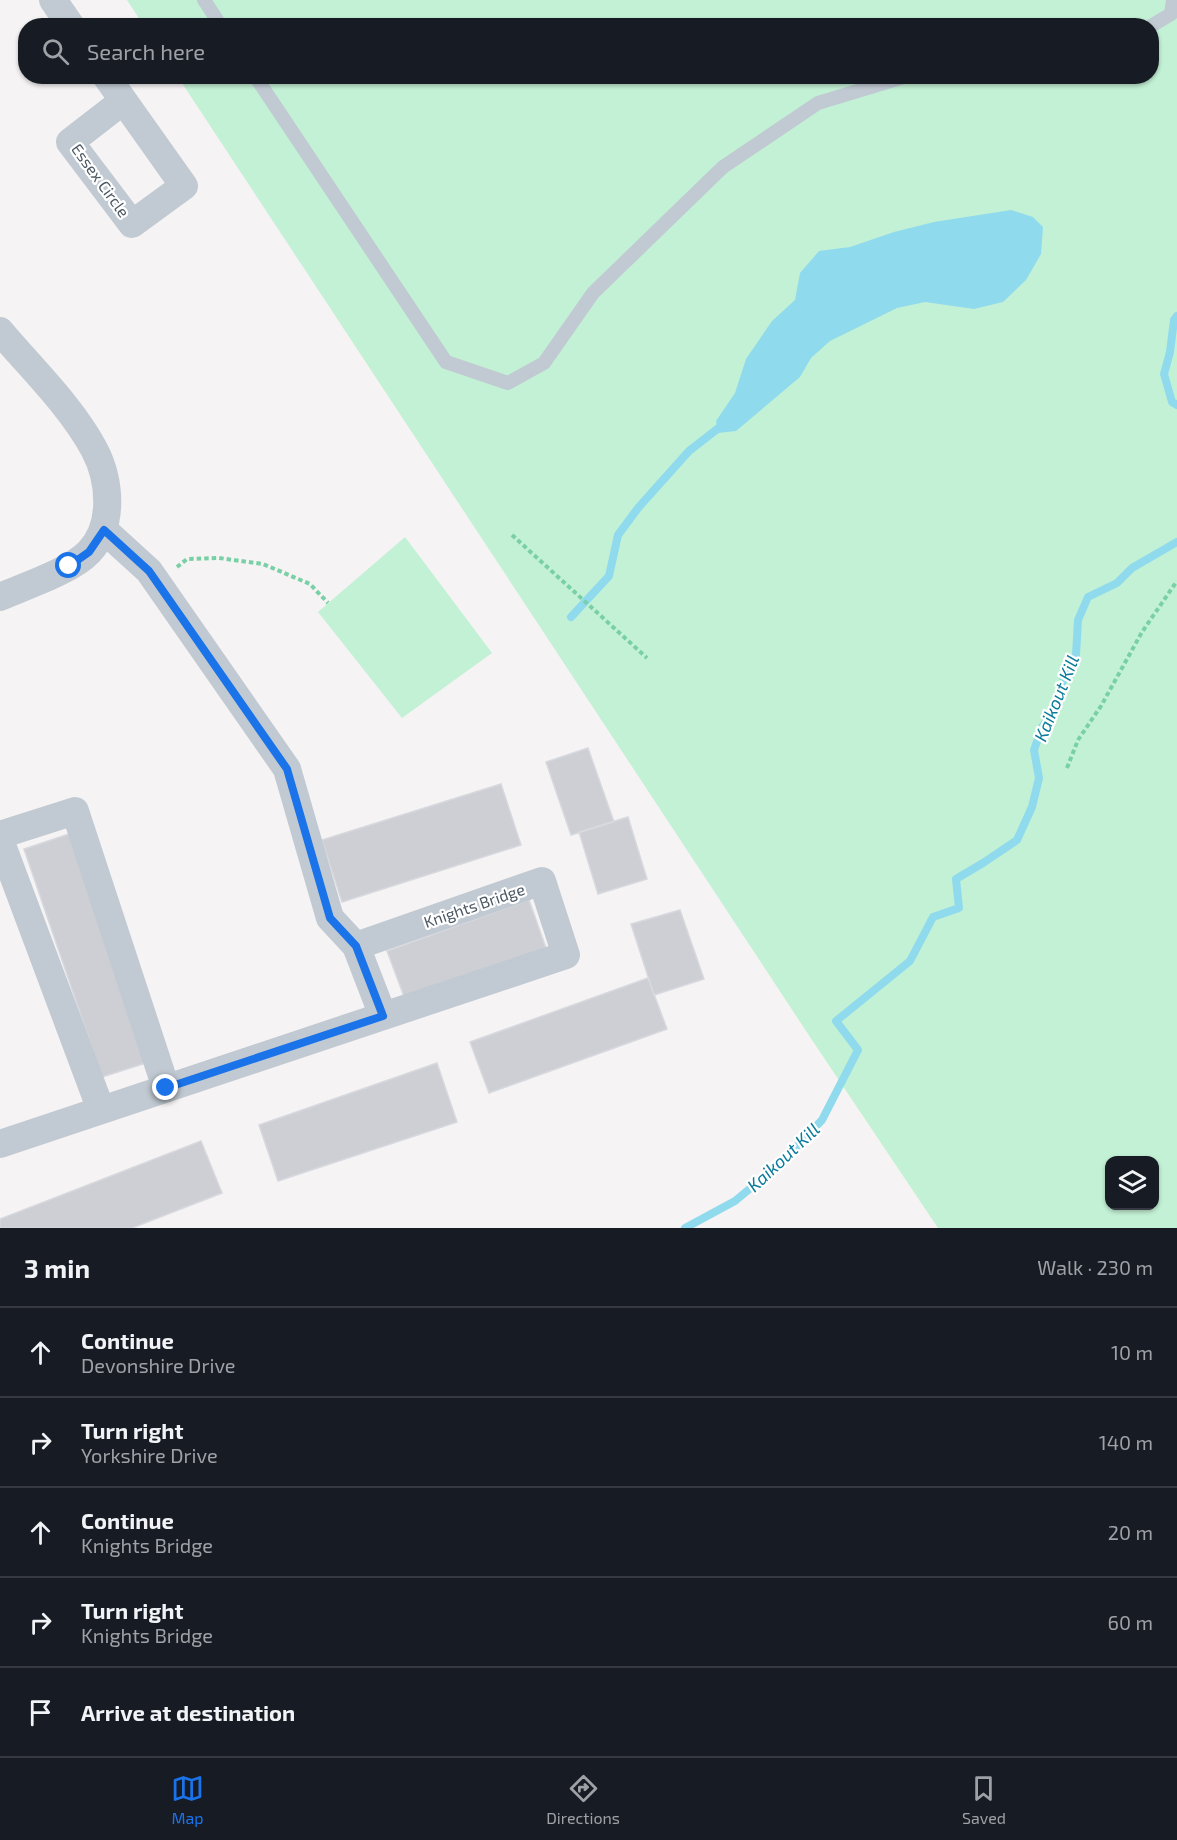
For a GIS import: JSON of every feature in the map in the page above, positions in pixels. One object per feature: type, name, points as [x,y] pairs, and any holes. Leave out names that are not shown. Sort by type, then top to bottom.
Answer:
[{"type":"street","points":[[53,0],[65,18]]},
{"type":"street","points":[[111,84],[123,101]]},
{"type":"street","points":[[0,331],[74,418],[95,450],[106,482],[107,508],[104,530],[89,552],[69,566],[0,597]]},
{"type":"street","points":[[104,530],[149,571],[287,769],[330,918],[356,946],[383,1016]]},
{"type":"street","points":[[101,1110],[0,838],[75,811],[166,1088]]},
{"type":"street","name":"Knights Bridge","points":[[0,1144],[566,955],[542,881],[356,946]]},
{"type":"lane","points":[[204,0],[216,18]]},
{"type":"lane","points":[[1159,21],[1171,14],[1173,0]]},
{"type":"lane","points":[[260,84],[446,362],[508,383],[544,363],[593,293],[723,167],[818,103],[881,84]]},
{"type":"path","points":[[513,535],[647,658]]},
{"type":"path","points":[[156,581],[187,559],[219,558],[262,564],[310,584],[328,603]]},
{"type":"path","points":[[1067,768],[1078,740],[1101,706],[1142,632],[1177,581]]},
{"type":"green space","points":[[127,0],[1177,0],[1177,1228],[938,1228],[183,84],[1159,84],[1159,18],[139,18]]},
{"type":"green space","points":[[405,537],[492,653],[402,718],[318,612]]},
{"type":"water","points":[[1011,210],[1033,217],[1043,227],[1041,254],[1026,280],[1003,302],[974,309],[925,302],[897,308],[830,341],[811,358],[800,377],[736,431],[718,433],[716,421],[735,393],[746,359],[772,321],[795,300],[800,273],[819,251],[850,247],[894,232],[934,222]]},
{"type":"building","points":[[588,748],[614,822],[571,835],[546,762]]},
{"type":"building","points":[[501,784],[521,845],[342,902],[322,840]]},
{"type":"building","points":[[628,817],[647,879],[598,894],[579,832]]},
{"type":"building","points":[[69,834],[146,1063],[102,1077],[24,849]]},
{"type":"building","points":[[529,900],[546,948],[405,999],[387,951]]},
{"type":"building","points":[[680,910],[704,979],[654,995],[631,924]]},
{"type":"building","points":[[648,978],[667,1029],[489,1093],[470,1042]]},
{"type":"building","points":[[437,1063],[457,1122],[278,1181],[259,1125]]},
{"type":"building","points":[[201,1141],[222,1193],[132,1228],[0,1228],[0,1219]]},
{"type":"waterway","name":"Kaikout Kill","points":[[1177,316],[1174,320],[1170,352],[1164,374],[1172,402],[1177,405]]},
{"type":"waterway","points":[[571,617],[609,576],[618,535],[638,508],[689,451],[725,423]]},
{"type":"waterway","name":"Kaikout Kill","points":[[685,1228],[735,1201],[783,1161],[822,1120],[858,1050],[836,1021],[910,961],[933,917],[959,908],[956,879],[1017,840],[1032,807],[1039,778],[1034,750],[1042,727],[1055,709],[1063,681],[1076,655],[1078,620],[1088,597],[1117,583],[1132,568],[1177,542]]},
{"type":"route","points":[[69,566],[89,552],[104,530],[149,571],[156,581],[287,769],[330,918],[356,946],[383,1016],[166,1088]]}]
